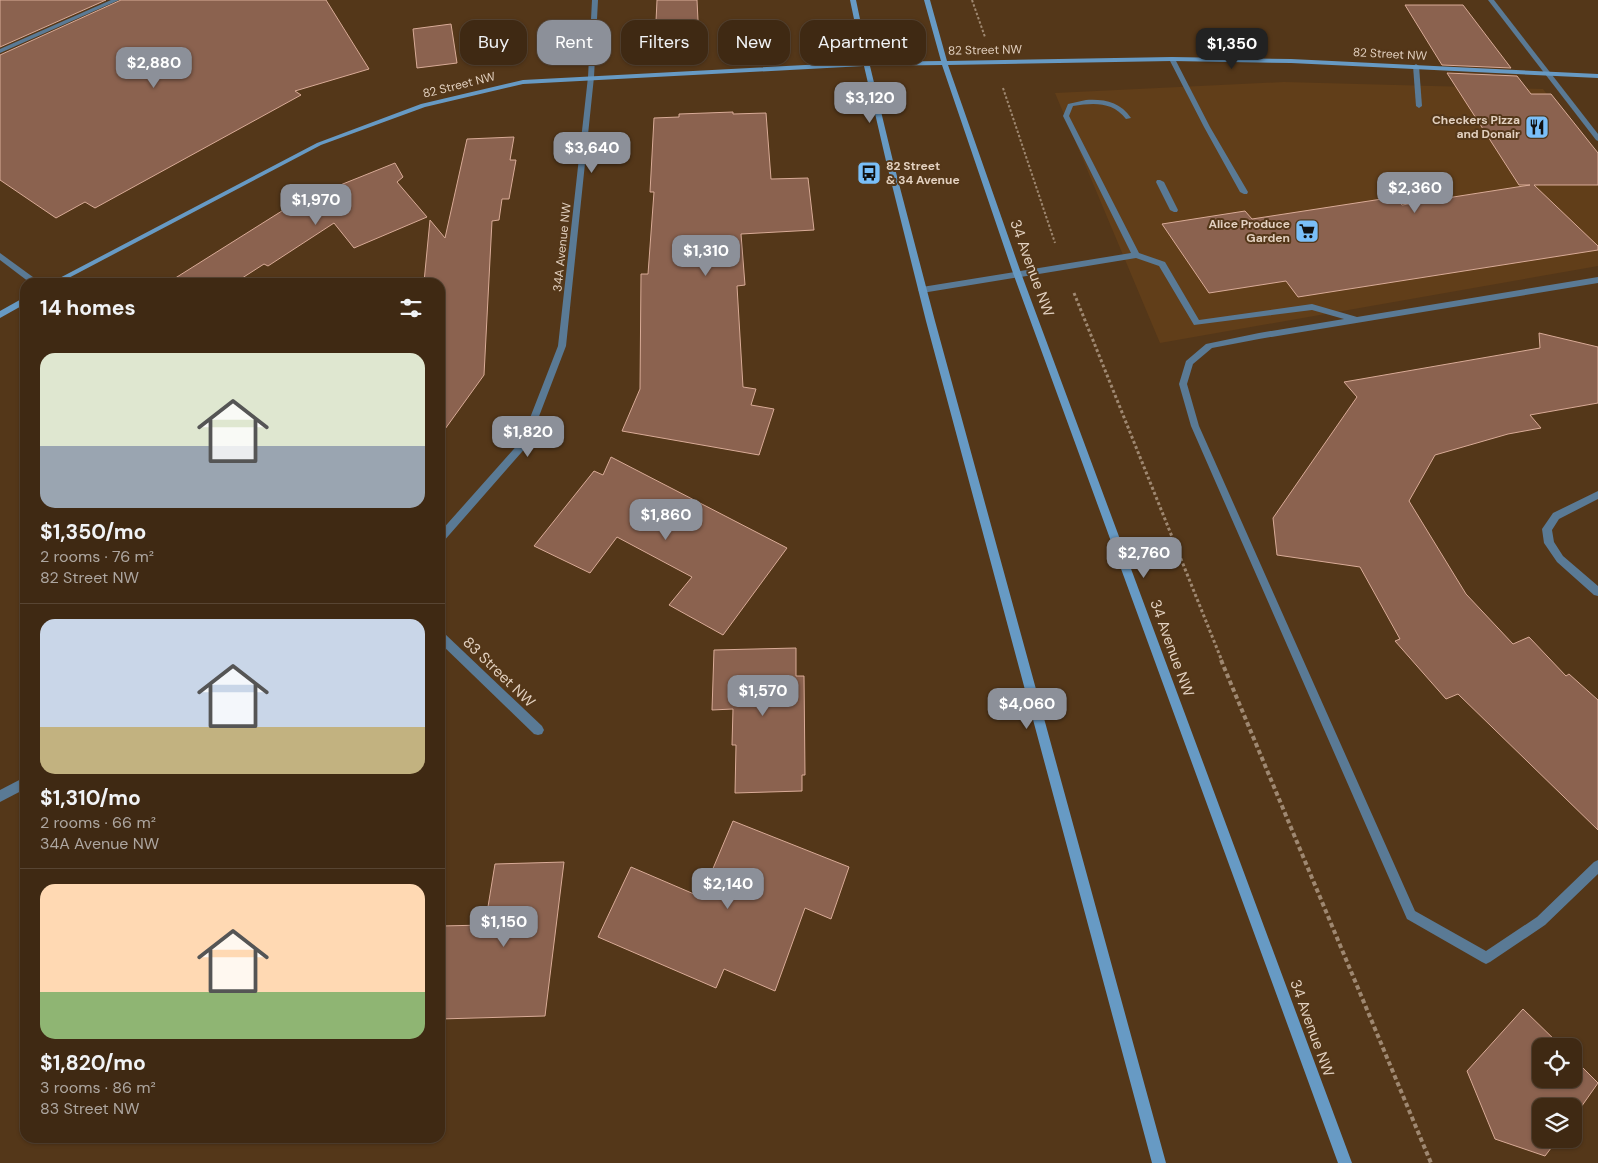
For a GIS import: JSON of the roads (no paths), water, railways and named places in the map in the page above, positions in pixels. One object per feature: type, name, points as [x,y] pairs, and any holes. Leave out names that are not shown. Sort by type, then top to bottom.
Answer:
[{"type":"main road","points":[[853,0],[857,20]]},
{"type":"main road","name":"34 Avenue NW","points":[[927,0],[944,62],[1017,273],[1345,1163]]},
{"type":"main road","name":"82 Street NW","points":[[926,62],[990,60],[1291,60],[1598,76]]},
{"type":"main road","name":"82 Street NW","points":[[64,278],[319,144],[424,105],[522,82],[845,65]]},
{"type":"main road","points":[[866,65],[922,290],[997,573],[1159,1163]]},
{"type":"main road","points":[[0,315],[20,303]]},
{"type":"street","points":[[0,52],[116,0]]},
{"type":"street","name":"34A Avenue NW","points":[[445,533],[525,443],[562,346],[592,77],[596,0]]},
{"type":"street","points":[[1491,0],[1598,139]]},
{"type":"street","points":[[1172,59],[1207,127],[1244,192]]},
{"type":"street","points":[[1416,66],[1419,106]]},
{"type":"street","points":[[1128,118],[1124,110],[1108,102],[1091,101],[1070,105],[1066,116],[1136,255]]},
{"type":"street","points":[[1160,182],[1174,210]]},
{"type":"street","points":[[922,290],[1136,255],[1162,264],[1197,323],[1312,307],[1357,320]]},
{"type":"street","points":[[0,256],[29,278]]},
{"type":"street","points":[[1598,280],[1209,346],[1189,363],[1183,384],[1199,435],[1411,915],[1486,958],[1541,921],[1598,866]]},
{"type":"street","points":[[1598,495],[1556,516],[1547,529],[1549,543],[1560,559],[1598,592]]},
{"type":"street","name":"83 Street NW","points":[[445,641],[538,730]]},
{"type":"street","points":[[0,796],[20,786]]},
{"type":"place","name":"Checkers Pizza and Donair","points":[[1537,127]]},
{"type":"place","name":"82 Street & 34 Avenue","points":[[869,173]]},
{"type":"place","name":"Alice Produce Garden","points":[[1307,231]]}]
